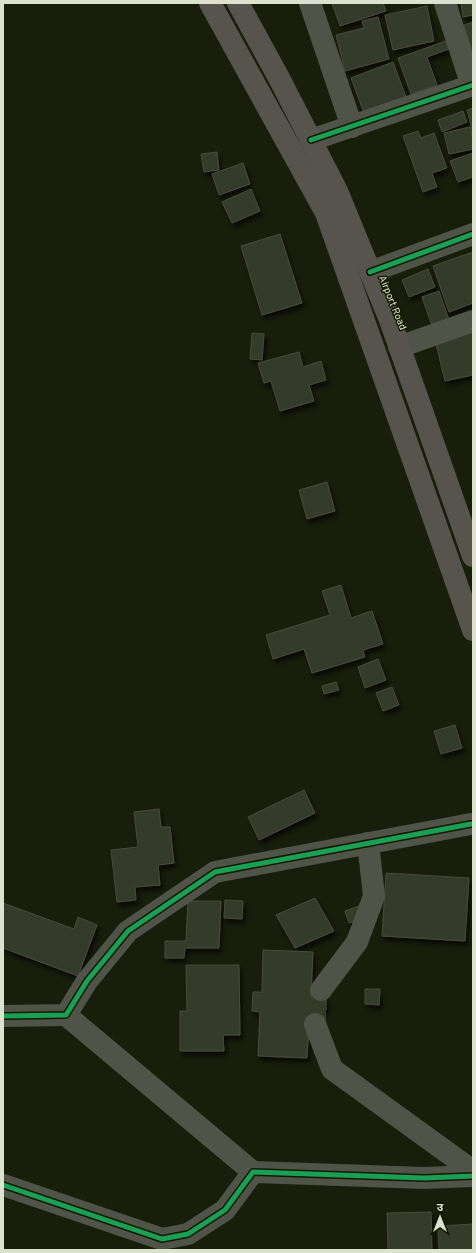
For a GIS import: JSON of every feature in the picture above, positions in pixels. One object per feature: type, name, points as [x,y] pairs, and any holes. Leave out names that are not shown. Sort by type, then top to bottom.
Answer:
[{"type":"main road","points":[[210,3],[326,213],[473,630]]},
{"type":"main road","name":"Airport Road","points":[[238,3],[337,191],[390,320],[468,526],[473,556]]},
{"type":"street","points":[[310,3],[352,126]]},
{"type":"street","points":[[311,140],[473,86],[445,3]]},
{"type":"street","points":[[370,272],[473,234]]},
{"type":"street","points":[[399,347],[473,321]]},
{"type":"street","points":[[66,1014],[87,981],[128,931],[215,872],[471,824]]},
{"type":"street","points":[[321,990],[357,942],[374,896],[368,843]]},
{"type":"street","points":[[3,1016],[66,1014],[254,1172],[424,1178],[473,1176]]},
{"type":"street","points":[[315,1024],[332,1069],[473,1172]]},
{"type":"street","points":[[3,1185],[162,1239],[188,1234],[225,1210],[254,1172]]},
{"type":"building","points":[[332,3],[383,3],[386,11],[340,26]]},
{"type":"building","points":[[461,3],[473,3],[473,15],[463,17]]},
{"type":"building","points":[[427,6],[434,41],[393,50],[385,15]]},
{"type":"building","points":[[378,17],[389,59],[345,71],[336,35],[364,28],[362,21]]},
{"type":"building","points":[[473,22],[473,59],[464,25]]},
{"type":"building","points":[[446,41],[449,49],[427,57],[437,85],[411,94],[398,58]]},
{"type":"building","points":[[393,62],[406,97],[364,113],[351,78]]},
{"type":"building","points":[[473,108],[473,133],[467,110]]},
{"type":"building","points":[[463,111],[467,122],[442,132],[438,120]]},
{"type":"building","points":[[470,127],[473,138],[473,149],[449,154],[444,133]]},
{"type":"building","points":[[418,131],[421,138],[434,133],[447,168],[432,173],[437,187],[423,192],[403,136]]},
{"type":"building","points":[[217,152],[219,170],[204,172],[201,154]]},
{"type":"building","points":[[473,153],[473,177],[458,182],[450,161]]},
{"type":"building","points":[[243,163],[250,184],[219,195],[212,174]]},
{"type":"building","points":[[251,189],[260,211],[232,223],[222,202]]},
{"type":"building","points":[[280,234],[302,303],[262,315],[241,246]]},
{"type":"building","points":[[473,252],[473,303],[449,312],[433,266]]},
{"type":"building","points":[[428,269],[435,287],[409,297],[402,280]]},
{"type":"building","points":[[439,291],[449,320],[432,326],[422,297]]},
{"type":"building","points":[[473,328],[473,375],[445,381],[434,336]]},
{"type":"building","points":[[252,333],[264,334],[262,360],[250,359]]},
{"type":"building","points":[[299,352],[303,367],[321,361],[326,380],[309,385],[314,401],[280,411],[271,381],[264,383],[258,363]]},
{"type":"building","points":[[327,482],[335,511],[307,519],[299,490]]},
{"type":"building","points":[[341,585],[351,618],[372,611],[383,644],[363,650],[365,657],[312,673],[304,649],[273,659],[266,635],[330,615],[322,591]]},
{"type":"building","points":[[378,659],[386,680],[365,688],[358,667]]},
{"type":"building","points":[[336,682],[339,690],[324,694],[322,686]]},
{"type":"building","points":[[392,687],[399,705],[383,711],[376,693]]},
{"type":"building","points":[[455,725],[462,748],[441,754],[434,731]]},
{"type":"building","points":[[304,790],[315,813],[259,840],[248,817]]},
{"type":"building","points":[[159,809],[161,827],[170,827],[174,863],[158,865],[160,885],[135,887],[136,900],[117,902],[111,850],[138,847],[134,812]]},
{"type":"building","points":[[386,873],[469,878],[465,941],[382,936]]},
{"type":"building","points":[[315,898],[334,931],[295,948],[276,915]]},
{"type":"building","points":[[225,900],[243,901],[242,919],[224,918]]},
{"type":"building","points":[[188,901],[221,901],[219,948],[185,948],[184,958],[165,958],[165,941],[186,941]]},
{"type":"building","points":[[3,903],[74,929],[78,917],[97,925],[78,976],[3,948]]},
{"type":"building","points":[[359,906],[363,918],[349,923],[345,911]]},
{"type":"building","points":[[263,950],[313,952],[311,997],[326,998],[326,1010],[310,1010],[307,1058],[258,1056],[260,1012],[252,1011],[253,992],[262,992]]},
{"type":"building","points":[[186,965],[239,965],[240,1035],[223,1035],[224,1051],[180,1051],[180,1011],[187,1011]]},
{"type":"building","points":[[365,989],[380,989],[379,1005],[365,1004]]},
{"type":"building","points":[[431,1212],[432,1250],[388,1250],[387,1213]]},
{"type":"building","points":[[473,1224],[473,1250],[439,1250],[438,1226]]},
{"type":"tunnel","points":[[315,1024],[315,1004],[321,990]]},
{"type":"cycle path","points":[[311,140],[473,85]]},
{"type":"cycle path","points":[[370,272],[473,234]]},
{"type":"cycle path","points":[[3,1016],[66,1015],[87,981],[128,931],[215,872],[471,824]]},
{"type":"cycle path","points":[[3,1185],[162,1239],[188,1234],[225,1210],[253,1172],[424,1178],[473,1176]]}]
